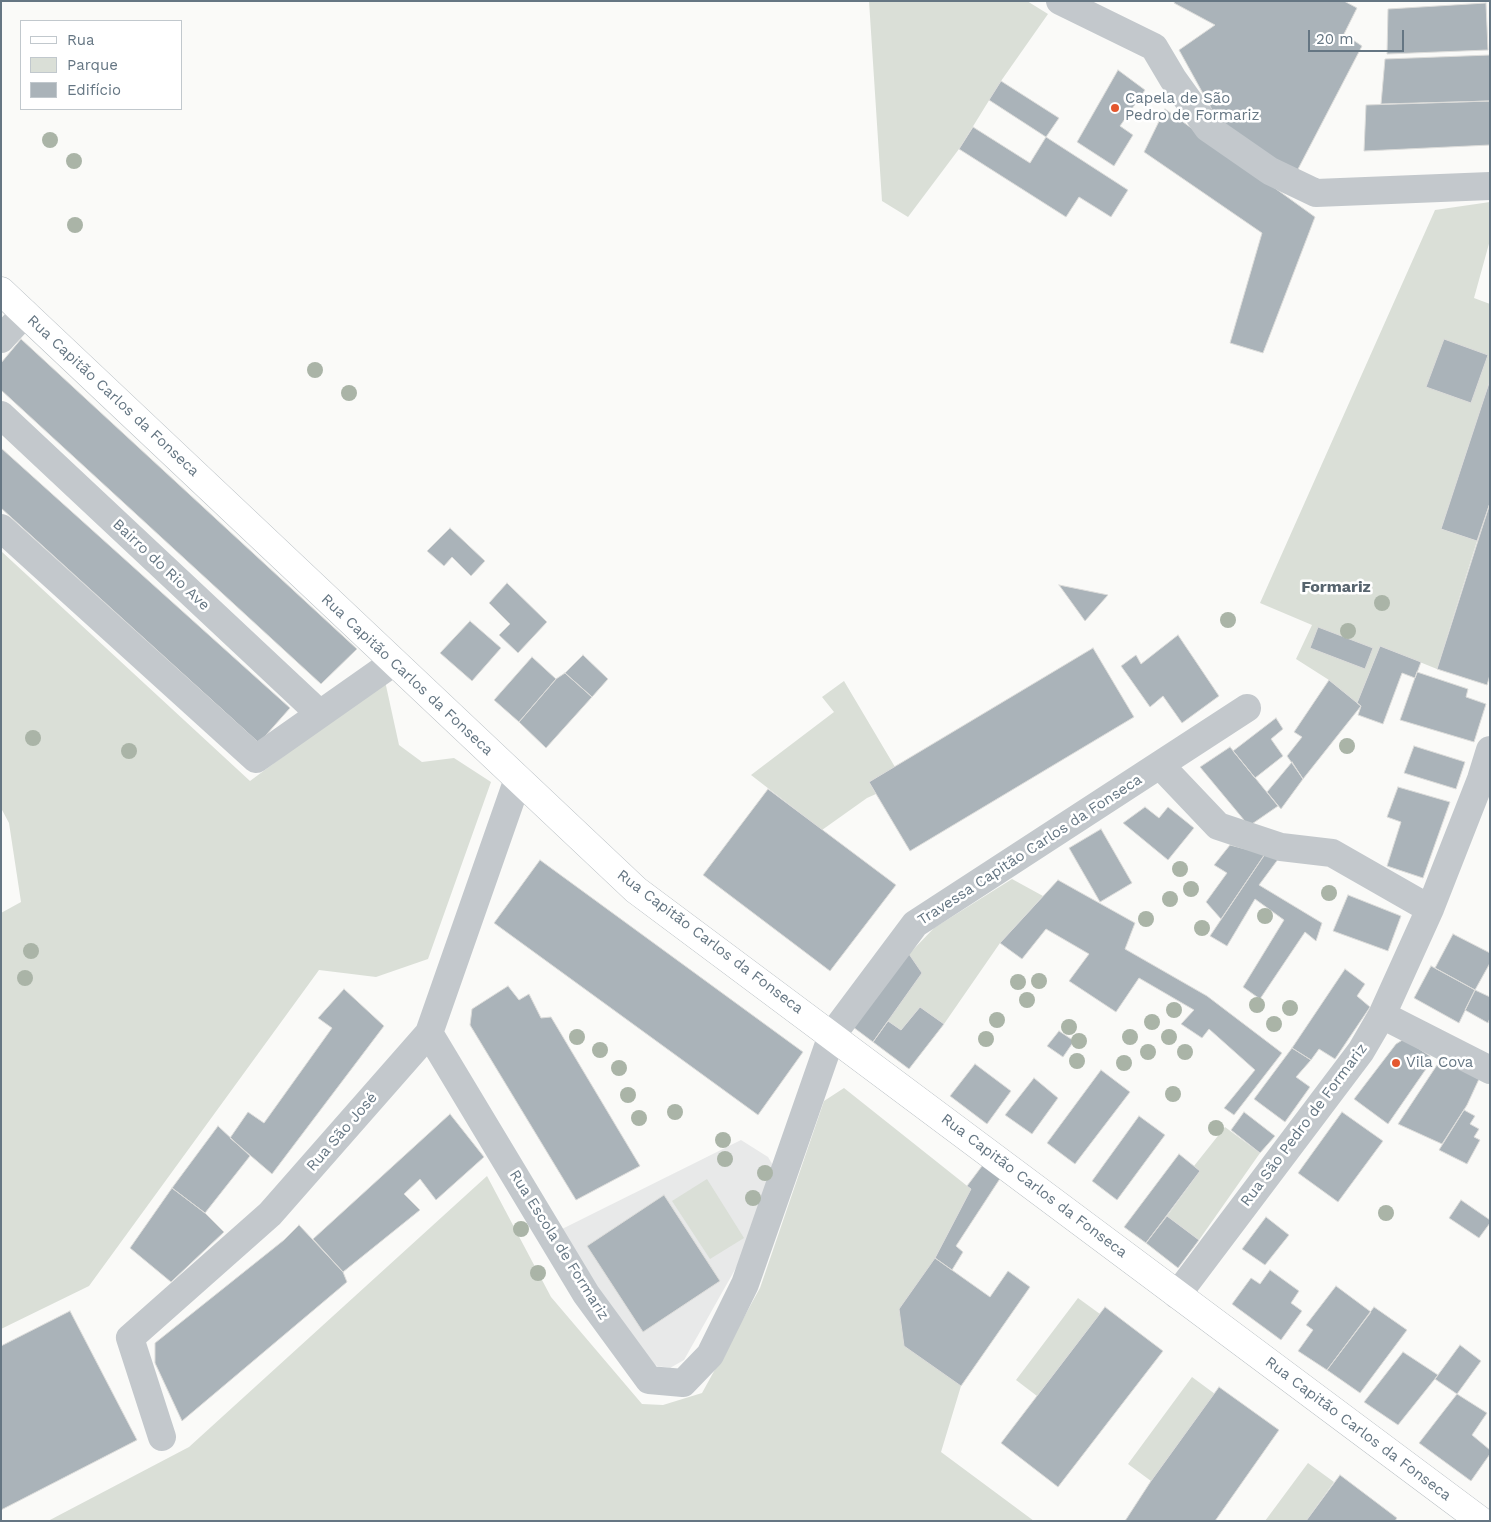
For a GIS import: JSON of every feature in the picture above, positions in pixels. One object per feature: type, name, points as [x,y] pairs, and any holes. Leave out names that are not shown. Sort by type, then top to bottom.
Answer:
[{"type":"main road","name":"Rua Capitão Carlos da Fonseca","points":[[1,291],[636,890],[832,1034],[1177,1295],[1481,1521]]},
{"type":"street","points":[[1060,1],[1154,47],[1173,79],[1208,128],[1270,171],[1316,193],[1490,186]]},
{"type":"street","points":[[1,339],[25,313]]},
{"type":"street","name":"Bairro do Rio Ave","points":[[1,415],[320,714]]},
{"type":"street","points":[[1,528],[256,759],[394,662]]},
{"type":"street","name":"Travessa Capitão Carlos da Fonseca","points":[[832,1034],[915,924],[1247,708]]},
{"type":"street","name":"Rua São Pedro de Formariz","points":[[1177,1295],[1361,1051],[1382,1015],[1430,909],[1490,750]]},
{"type":"street","points":[[1160,765],[1218,826],[1281,847],[1332,853],[1430,909]]},
{"type":"street","name":"Rua São José","points":[[162,1437],[130,1338],[270,1214],[429,1033],[518,779]]},
{"type":"street","points":[[1382,1015],[1490,1070]]},
{"type":"street","name":"Rua Escola de Formariz","points":[[429,1033],[592,1302],[649,1380],[683,1383],[710,1355],[745,1284],[832,1034]]},
{"type":"shaded area","points":[[741,1140],[768,1157],[774,1167],[737,1266],[684,1360],[670,1368],[657,1366],[648,1360],[599,1297],[560,1230]]},
{"type":"green space","points":[[869,1],[1027,1],[1048,14],[1001,81],[959,149],[908,217],[882,201]]},
{"type":"green space","points":[[1490,202],[1490,240],[1474,298],[1490,304],[1490,380],[1441,529],[1477,541],[1437,669],[1380,646],[1357,703],[1329,680],[1296,659],[1312,625],[1260,603],[1435,210]]},
{"type":"green space","points":[[1,551],[250,781],[385,681],[399,745],[422,762],[454,758],[491,782],[428,959],[376,977],[319,970],[89,1286],[1,1329],[1,913],[21,902],[9,823],[1,808]]},
{"type":"green space","points":[[844,681],[895,767],[869,782],[876,794],[867,798],[822,830],[751,775],[834,712],[822,697]]},
{"type":"green space","points":[[1012,879],[1043,896],[1000,943],[944,1024],[920,1007],[901,1030],[888,1021],[909,954],[934,928]]},
{"type":"green space","points":[[844,1088],[971,1189],[935,1258],[961,1386],[941,1452],[1034,1521],[48,1521],[189,1447],[487,1176],[551,1297],[642,1404],[663,1405],[702,1393],[760,1288],[824,1101]]},
{"type":"green space","points":[[1225,1127],[1260,1153],[1199,1240],[1167,1216],[1200,1171],[1194,1166]]},
{"type":"green space","points":[[707,1179],[744,1238],[710,1259],[672,1201]]},
{"type":"green space","points":[[1078,1298],[1100,1314],[1037,1396],[1016,1380]]},
{"type":"green space","points":[[1192,1377],[1215,1394],[1151,1481],[1128,1464]]},
{"type":"green space","points":[[1308,1463],[1334,1482],[1306,1521],[1265,1521]]},
{"type":"building","points":[[1175,1],[1344,1],[1357,8],[1344,34],[1362,46],[1297,171],[1227,137],[1179,50],[1215,25],[1174,3]]},
{"type":"building","points":[[1486,3],[1488,50],[1387,54],[1388,9]]},
{"type":"building","points":[[1490,55],[1490,101],[1381,104],[1385,59]]},
{"type":"building","name":"Capela de São Pedro de Formariz","points":[[1118,70],[1145,90],[1120,126],[1133,135],[1114,166],[1077,142]]},
{"type":"building","points":[[1001,81],[1059,118],[1046,137],[989,100]]},
{"type":"building","points":[[1490,101],[1490,145],[1364,151],[1366,105]]},
{"type":"building","points":[[1165,109],[1315,217],[1263,353],[1230,343],[1262,233],[1144,152]]},
{"type":"building","points":[[973,127],[1030,163],[1046,137],[1128,190],[1111,217],[1079,197],[1066,217],[959,149]]},
{"type":"building","points":[[21,339],[357,649],[321,684],[1,390],[1,363]]},
{"type":"building","points":[[1444,339],[1488,355],[1471,403],[1426,387]]},
{"type":"building","points":[[1490,380],[1490,503],[1477,541],[1441,529]]},
{"type":"building","points":[[1,448],[290,708],[259,743],[1,508]]},
{"type":"building","points":[[1490,503],[1490,675],[1487,685],[1437,669]]},
{"type":"building","points":[[450,528],[485,561],[471,576],[452,557],[444,566],[427,551]]},
{"type":"building","points":[[507,583],[547,622],[518,653],[499,635],[510,624],[489,603]]},
{"type":"building","points":[[1059,585],[1108,595],[1085,621]]},
{"type":"building","points":[[470,621],[501,648],[472,681],[440,653]]},
{"type":"building","points":[[1318,627],[1373,648],[1365,669],[1310,648]]},
{"type":"building","points":[[1178,635],[1219,696],[1182,723],[1163,696],[1150,707],[1121,666],[1136,655],[1141,664]]},
{"type":"building","points":[[1380,646],[1421,662],[1415,678],[1402,673],[1383,724],[1358,715],[1361,706],[1357,703]]},
{"type":"building","points":[[1093,648],[1134,717],[910,851],[869,782]]},
{"type":"building","points":[[583,655],[608,679],[592,697],[565,673]]},
{"type":"building","points":[[532,657],[556,679],[519,722],[494,700]]},
{"type":"building","points":[[1417,672],[1468,689],[1466,697],[1486,704],[1474,742],[1400,720]]},
{"type":"building","points":[[565,673],[592,697],[546,748],[519,722],[556,679]]},
{"type":"building","points":[[1329,680],[1361,706],[1303,779],[1287,756],[1302,737],[1294,732]]},
{"type":"building","points":[[1276,718],[1283,729],[1271,739],[1283,756],[1255,778],[1233,751]]},
{"type":"building","points":[[1414,746],[1465,762],[1456,789],[1404,773]]},
{"type":"building","points":[[1230,747],[1278,806],[1249,826],[1200,767]]},
{"type":"building","points":[[1292,762],[1303,779],[1281,809],[1267,792]]},
{"type":"building","points":[[1398,787],[1450,802],[1423,878],[1387,866],[1401,822],[1387,817]]},
{"type":"building","points":[[768,789],[896,885],[830,971],[703,875]]},
{"type":"building","points":[[1145,807],[1159,818],[1168,807],[1194,828],[1168,860],[1123,823]]},
{"type":"building","points":[[1101,829],[1132,883],[1100,902],[1069,848]]},
{"type":"building","points":[[1230,845],[1265,854],[1221,919],[1206,902],[1227,873],[1214,865]]},
{"type":"building","points":[[1265,854],[1279,858],[1259,885],[1322,923],[1316,941],[1305,932],[1260,999],[1243,987],[1284,920],[1255,899],[1227,946],[1210,936]]},
{"type":"building","points":[[540,860],[803,1052],[758,1115],[494,923]]},
{"type":"building","points":[[1058,880],[1135,923],[1125,949],[1207,996],[1282,1053],[1234,1115],[1224,1108],[1255,1070],[1209,1029],[1202,1038],[1181,1024],[1194,1010],[1139,978],[1116,1012],[1069,981],[1089,954],[1046,929],[1022,959],[1000,943]]},
{"type":"building","points":[[1348,895],[1401,916],[1388,951],[1333,931]]},
{"type":"building","points":[[1453,934],[1490,953],[1490,963],[1475,990],[1435,968]]},
{"type":"building","points":[[909,954],[922,973],[873,1042],[853,1027]]},
{"type":"building","points":[[1431,966],[1475,990],[1459,1023],[1414,998]]},
{"type":"building","points":[[1345,969],[1365,984],[1357,996],[1370,1007],[1335,1059],[1319,1049],[1311,1060],[1292,1048]]},
{"type":"building","points":[[508,986],[519,1000],[529,994],[541,1018],[551,1017],[640,1166],[576,1200],[470,1025],[472,1009]]},
{"type":"building","points":[[344,989],[384,1026],[272,1174],[230,1138],[248,1112],[264,1123],[332,1028],[318,1018]]},
{"type":"building","points":[[1475,990],[1490,997],[1490,1018],[1488,1023],[1465,1010]]},
{"type":"building","points":[[920,1007],[944,1024],[909,1069],[873,1042],[888,1021],[901,1030]]},
{"type":"building","points":[[1059,1031],[1074,1041],[1063,1057],[1047,1046]]},
{"type":"building","points":[[1404,1039],[1430,1056],[1426,1069],[1388,1124],[1354,1099],[1396,1044]]},
{"type":"building","points":[[1292,1048],[1311,1060],[1296,1077],[1310,1087],[1285,1122],[1254,1099]]},
{"type":"building","points":[[1441,1059],[1479,1079],[1467,1105],[1442,1144],[1398,1124]]},
{"type":"building","points":[[975,1064],[1011,1091],[987,1124],[950,1096]]},
{"type":"building","points":[[1101,1070],[1130,1092],[1075,1164],[1047,1143]]},
{"type":"building","points":[[1034,1078],[1058,1098],[1032,1134],[1005,1115]]},
{"type":"building","points":[[1464,1110],[1475,1116],[1470,1124],[1479,1129],[1474,1137],[1480,1140],[1467,1164],[1439,1150]]},
{"type":"building","points":[[1244,1112],[1275,1136],[1260,1153],[1231,1130]]},
{"type":"building","points":[[1342,1112],[1383,1141],[1338,1202],[1298,1173]]},
{"type":"building","points":[[450,1114],[484,1157],[436,1200],[420,1179],[404,1194],[420,1210],[343,1272],[313,1239]]},
{"type":"building","points":[[1139,1116],[1165,1135],[1117,1200],[1092,1181]]},
{"type":"building","points":[[218,1126],[250,1156],[205,1213],[172,1188]]},
{"type":"building","points":[[1179,1154],[1200,1171],[1146,1243],[1124,1227]]},
{"type":"building","points":[[985,1162],[1003,1174],[956,1246],[963,1252],[952,1270],[935,1258],[971,1189],[967,1186]]},
{"type":"building","points":[[172,1188],[205,1213],[224,1232],[171,1282],[130,1248]]},
{"type":"building","points":[[664,1195],[720,1281],[643,1332],[587,1246]]},
{"type":"building","points":[[1461,1200],[1490,1220],[1490,1223],[1479,1238],[1449,1218]]},
{"type":"building","points":[[1167,1216],[1199,1240],[1178,1268],[1146,1243]]},
{"type":"building","points":[[1266,1217],[1289,1235],[1265,1265],[1242,1249]]},
{"type":"building","points":[[299,1225],[343,1272],[347,1282],[182,1421],[155,1363],[155,1343],[284,1240]]},
{"type":"building","points":[[935,1258],[990,1297],[1008,1271],[1030,1287],[961,1386],[904,1346],[899,1309]]},
{"type":"building","points":[[1270,1270],[1299,1291],[1291,1303],[1302,1311],[1281,1340],[1232,1304],[1251,1278],[1260,1284]]},
{"type":"building","points":[[1336,1286],[1371,1312],[1327,1370],[1298,1351],[1313,1330],[1306,1325]]},
{"type":"building","points":[[1105,1307],[1163,1351],[1058,1487],[1001,1443]]},
{"type":"building","points":[[1374,1307],[1407,1330],[1360,1393],[1327,1370]]},
{"type":"building","points":[[70,1311],[137,1440],[1,1510],[1,1346]]},
{"type":"building","points":[[1460,1345],[1481,1361],[1457,1394],[1435,1379]]},
{"type":"building","points":[[1403,1352],[1438,1375],[1398,1425],[1364,1402]]},
{"type":"building","points":[[1219,1387],[1279,1430],[1215,1521],[1125,1521],[1151,1481]]},
{"type":"building","points":[[1457,1394],[1487,1413],[1472,1435],[1490,1450],[1490,1454],[1471,1481],[1419,1443]]},
{"type":"building","points":[[1340,1475],[1397,1518],[1395,1521],[1306,1521]]},
{"type":"place","name":"Capela de São Pedro de Formariz","points":[[1115,108]]},
{"type":"place","name":"Vila Cova","points":[[1396,1063]]},
{"type":"district","name":"Formariz","points":[[1336,587]]}]
